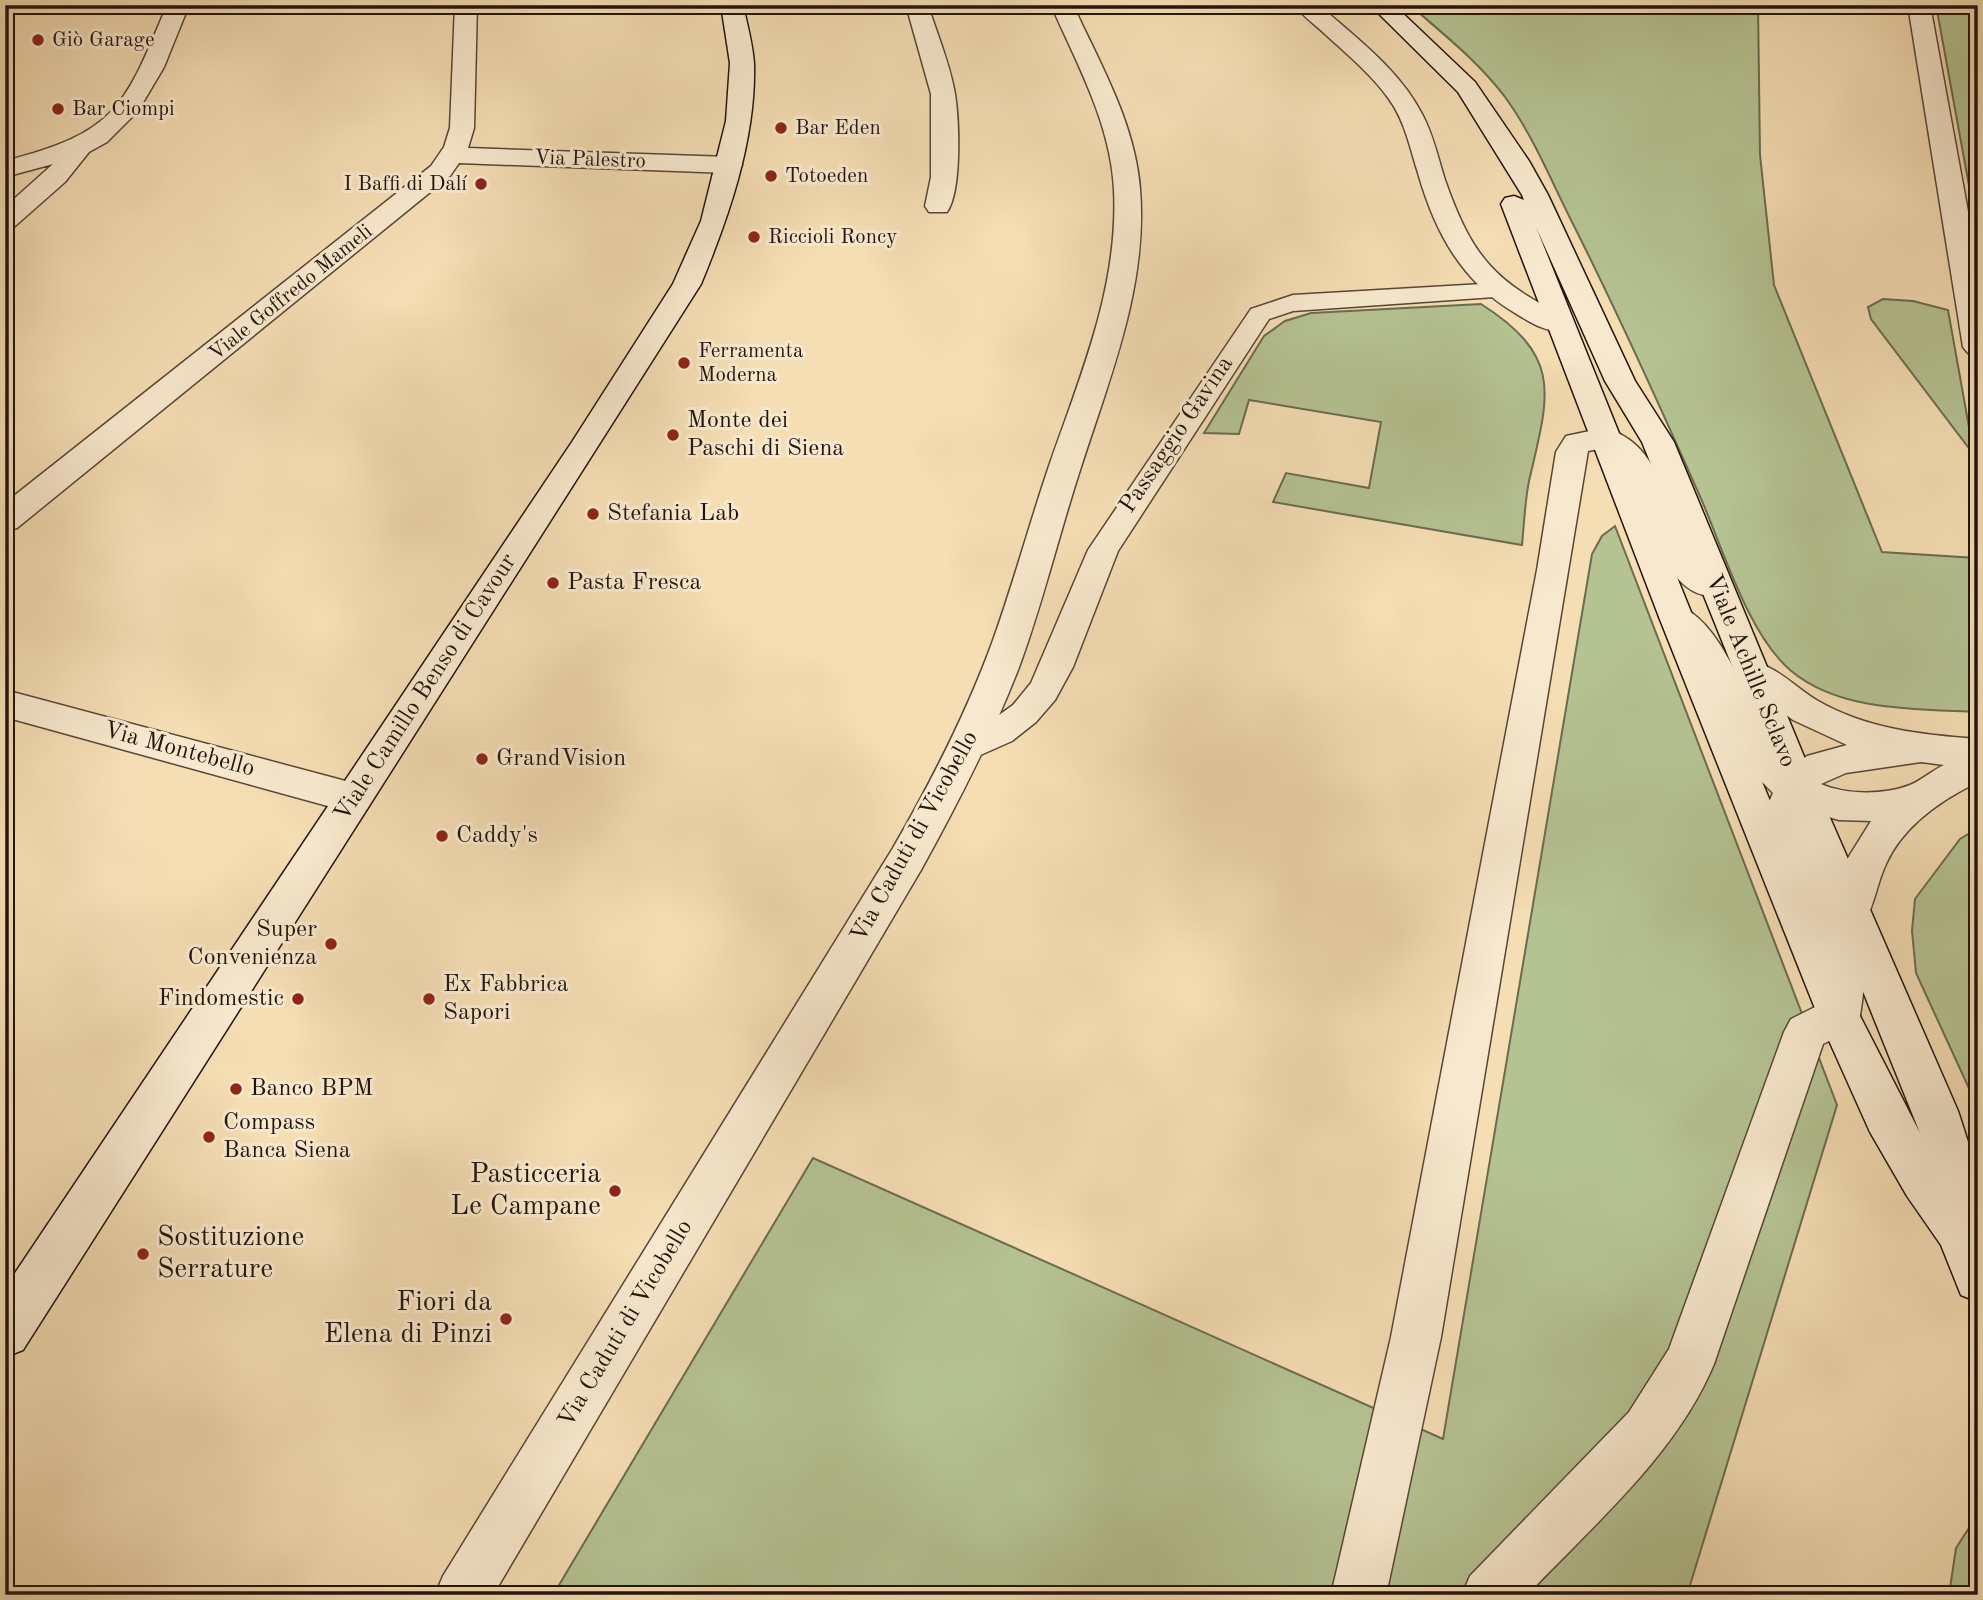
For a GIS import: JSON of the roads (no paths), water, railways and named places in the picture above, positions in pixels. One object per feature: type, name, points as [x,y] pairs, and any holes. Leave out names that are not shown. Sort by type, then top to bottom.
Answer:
[{"type":"street","points":[[5,169],[80,147],[110,128],[136,100],[178,5]]},
{"type":"street","name":"Viale Goffredo Mameli","points":[[5,520],[416,193],[452,155],[463,117],[466,5]]},
{"type":"street","name":"Viale Camillo Benso di Cavour","points":[[5,1332],[676,302],[705,245],[729,164],[742,88],[740,49],[732,5]]},
{"type":"street","points":[[917,5],[943,94],[944,170],[938,206]]},
{"type":"street","name":"Via Caduti di Vicobello","points":[[462,1595],[861,937],[967,748],[1001,666],[1110,328],[1124,268],[1129,212],[1125,168],[1104,99],[1062,5]]},
{"type":"street","points":[[1306,5],[1387,83],[1404,104],[1416,127],[1454,240],[1478,270],[1500,291],[1530,311],[1559,324]]},
{"type":"street","name":"Viale Achille Sclavo","points":[[1381,5],[1451,69],[1473,95],[1530,184],[1620,381],[1658,442],[1798,788],[1946,1139],[1958,1184],[1959,1231]]},
{"type":"street","points":[[1919,5],[1978,346]]},
{"type":"street","name":"Viale Achille Sclavo","points":[[1493,129],[1497,157],[1505,182],[1559,324],[1588,445],[1676,617],[1839,1016],[1905,1152],[1959,1231],[1978,1278]]},
{"type":"street","points":[[5,221],[56,177],[80,147]]},
{"type":"street","name":"Via Palestro","points":[[452,155],[729,164]]},
{"type":"street","name":"Passaggio Gavina","points":[[967,748],[1004,732],[1039,700],[1063,657],[1085,585],[1102,550],[1260,314],[1293,303],[1500,291]]},
{"type":"street","points":[[1358,1595],[1392,1456],[1416,1337],[1554,570],[1588,445],[1625,450],[1638,463],[1680,558],[1699,577],[1716,586]]},
{"type":"street","points":[[1676,617],[1709,654],[1760,759],[1776,775],[1821,801],[1841,806],[1873,806],[1913,799]]},
{"type":"street","points":[[1752,673],[1790,704],[1869,738],[1916,749],[1978,753]]},
{"type":"street","name":"Via Montebello","points":[[5,703],[353,798]]},
{"type":"street","points":[[1489,1595],[1647,1430],[1673,1391],[1701,1337],[1806,1032],[1816,1024],[1839,1016],[1844,980],[1838,950],[1784,821],[1785,806],[1808,774],[1825,765],[1916,749]]},
{"type":"street","points":[[1850,909],[1870,852],[1884,831],[1913,799],[1944,780],[1978,765]]},
{"type":"place","name":"Giò Garage","points":[[38,40]]},
{"type":"place","name":"Bar Ciompi","points":[[58,109]]},
{"type":"place","name":"Bar Eden","points":[[781,128]]},
{"type":"place","name":"Totoeden","points":[[771,176]]},
{"type":"place","name":"I Baffi di Dalí","points":[[481,184]]},
{"type":"place","name":"Riccioli Roncy","points":[[754,237]]},
{"type":"place","name":"Ferramenta Moderna","points":[[684,363]]},
{"type":"place","name":"Monte dei Paschi di Siena","points":[[673,435]]},
{"type":"place","name":"Stefania Lab","points":[[593,514]]},
{"type":"place","name":"Pasta Fresca","points":[[553,583]]},
{"type":"place","name":"GrandVision","points":[[482,759]]},
{"type":"place","name":"Caddy's","points":[[442,836]]},
{"type":"place","name":"Super Convenienza","points":[[331,944]]},
{"type":"place","name":"Findomestic","points":[[298,999]]},
{"type":"place","name":"Ex Fabbrica Sapori","points":[[429,999]]},
{"type":"place","name":"Banco BPM","points":[[236,1089]]},
{"type":"place","name":"Compass Banca Siena","points":[[209,1137]]},
{"type":"place","name":"Pasticceria Le Campane","points":[[615,1191]]},
{"type":"place","name":"Sostituzione Serrature","points":[[143,1254]]},
{"type":"place","name":"Fiori da Elena di Pinzi","points":[[506,1319]]}]
